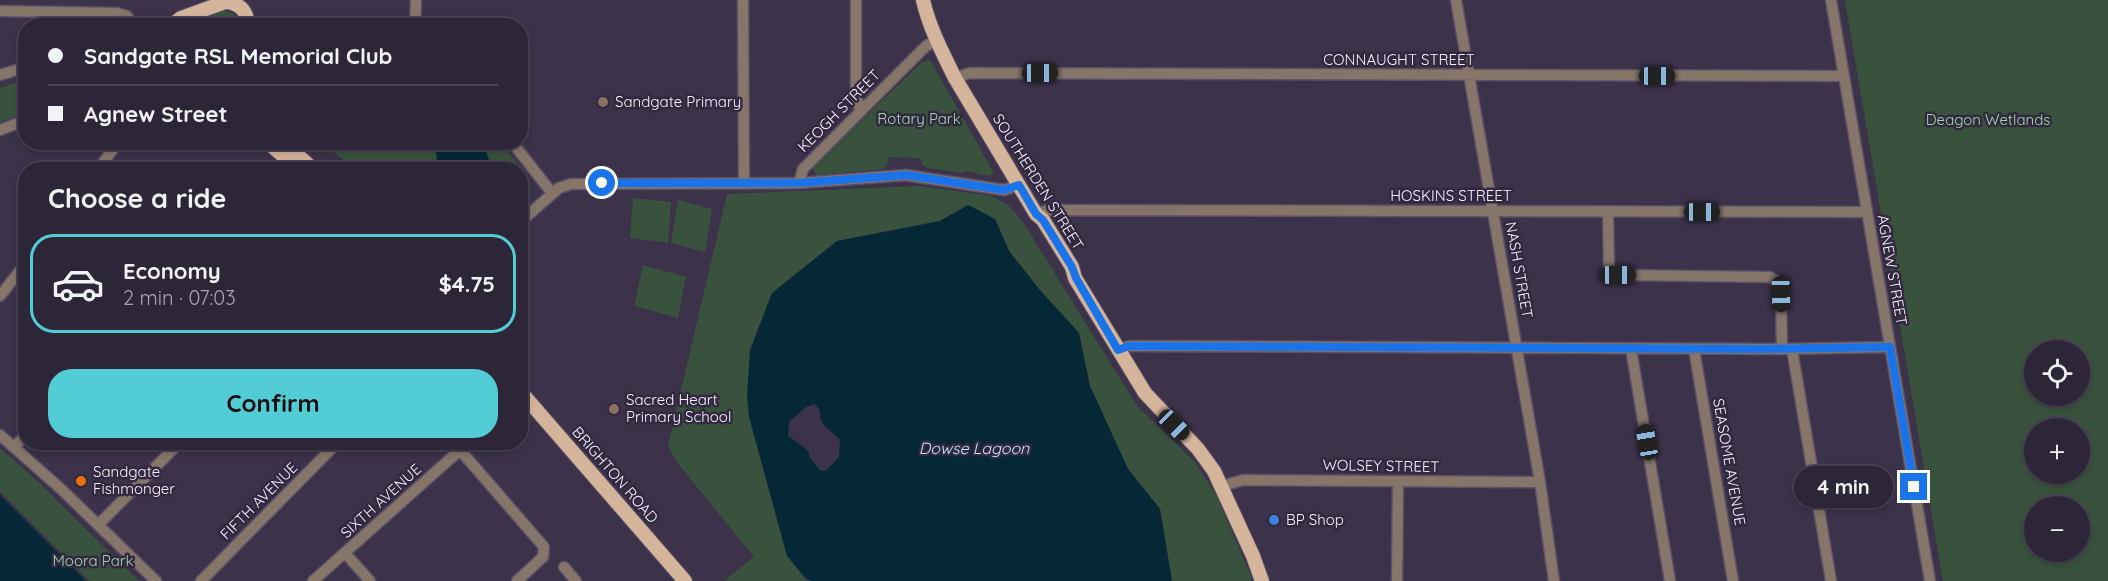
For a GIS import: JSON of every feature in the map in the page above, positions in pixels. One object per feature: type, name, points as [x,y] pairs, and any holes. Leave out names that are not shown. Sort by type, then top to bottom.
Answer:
[{"type":"main road","points":[[181,18],[230,1],[240,6],[246,5]]},
{"type":"main road","name":"SOUTHERDEN STREET","points":[[923,3],[955,78],[1036,214],[1043,220],[1072,267],[1076,278],[1118,350],[1145,393],[1206,459],[1222,486],[1262,581]]},
{"type":"main road","points":[[293,150],[306,162]]},
{"type":"main road","name":"BRIGHTON ROAD","points":[[528,401],[685,581]]},
{"type":"street","points":[[415,18],[416,0]]},
{"type":"street","points":[[743,0],[744,184]]},
{"type":"street","points":[[856,0],[856,97],[860,110]]},
{"type":"street","name":"NASH STREET","points":[[1456,0],[1540,482],[1554,581]]},
{"type":"street","name":"AGNEW STREET","points":[[1831,0],[1930,581]]},
{"type":"street","points":[[0,11],[117,13],[128,18]]},
{"type":"street","name":"KEOGH STREET","points":[[799,183],[803,169],[926,46],[938,39]]},
{"type":"street","points":[[0,75],[18,69]]},
{"type":"street","name":"CONNAUGHT STREET","points":[[955,78],[970,73],[1844,76]]},
{"type":"street","points":[[0,130],[18,123]]},
{"type":"street","points":[[518,150],[528,162]]},
{"type":"street","points":[[528,162],[552,193]]},
{"type":"street","points":[[528,215],[552,193],[571,184],[799,183],[906,175],[1004,190],[1019,185]]},
{"type":"street","name":"HOSKINS STREET","points":[[1036,214],[1048,210],[1867,212]]},
{"type":"street","points":[[1608,212],[1609,268],[1618,275],[1770,277],[1778,282],[1787,349],[1831,581]]},
{"type":"street","points":[[0,297],[18,273]]},
{"type":"street","points":[[1118,350],[1129,346],[1517,346],[1631,349],[1890,347]]},
{"type":"street","points":[[1631,349],[1670,581]]},
{"type":"street","name":"SEASOME AVENUE","points":[[1694,349],[1733,581]]},
{"type":"street","points":[[0,435],[99,524],[156,581]]},
{"type":"street","points":[[14,447],[18,443]]},
{"type":"street","points":[[99,524],[172,450]]},
{"type":"street","name":"FIFTH AVENUE","points":[[201,581],[330,450]]},
{"type":"street","points":[[460,450],[544,547],[543,557],[517,581]]},
{"type":"street","name":"SIXTH AVENUE","points":[[313,581],[326,577],[345,553],[460,450]]},
{"type":"street","name":"WOLSEY STREET","points":[[1222,486],[1243,480],[1540,482]]},
{"type":"street","points":[[1397,581],[1398,481]]},
{"type":"street","points":[[345,553],[370,581]]},
{"type":"street","points":[[564,567],[576,581]]},
{"type":"green space","name":"Deagon Wetlands","points":[[1845,0],[2108,0],[2108,581],[1943,581]]},
{"type":"green space","points":[[224,11],[230,12],[236,18],[204,18]]},
{"type":"green space","name":"Rotary Park","points":[[930,60],[994,173],[989,176],[965,171],[962,173],[927,168],[922,165],[921,158],[889,157],[883,169],[817,175],[812,168],[922,62]]},
{"type":"green space","points":[[18,82],[18,116],[0,122],[0,88]]},
{"type":"green space","points":[[332,150],[506,150],[517,162],[345,162]]},
{"type":"green space","points":[[528,180],[530,185],[531,192],[528,198]]},
{"type":"green space","points":[[920,186],[992,196],[1008,205],[1023,222],[1137,406],[1194,461],[1216,495],[1251,576],[1251,581],[1172,581],[1160,509],[1128,469],[1090,386],[1079,333],[1039,289],[1009,251],[995,219],[968,205],[940,221],[837,241],[772,293],[750,350],[806,579],[812,581],[724,581],[754,557],[676,461],[668,446],[727,194]]},
{"type":"green space","points":[[633,198],[671,202],[668,243],[630,238]]},
{"type":"green space","points":[[678,200],[712,209],[705,252],[671,243]]},
{"type":"green space","points":[[643,265],[686,277],[678,318],[634,306]]},
{"type":"green space","name":"Moora Park","points":[[0,448],[31,475],[139,581],[85,581],[0,496]]},
{"type":"water","points":[[435,150],[484,150],[489,162],[436,162]]},
{"type":"water","name":"Dowse Lagoon","points":[[968,205],[995,219],[1009,251],[1039,289],[1079,333],[1090,386],[1128,469],[1160,509],[1172,581],[812,581],[806,579],[787,556],[749,417],[747,395],[750,350],[772,293],[837,241],[940,221]],"holes":[[[814,404],[817,406],[822,422],[840,440],[839,457],[826,471],[821,471],[809,457],[805,448],[788,436],[789,422],[806,407]]]},
{"type":"water","points":[[0,492],[89,581],[0,581]]},
{"type":"pier","points":[[0,492],[89,581],[86,581],[0,495]]},
{"type":"place","name":"Sandgate Primary","points":[[603,102]]},
{"type":"place","name":"Sacred Heart Primary School","points":[[614,409]]},
{"type":"place","name":"Sandgate Fishmonger","points":[[81,481]]},
{"type":"place","name":"BP Shop","points":[[1274,520]]},
{"type":"route","points":[[602,183],[799,183],[906,175],[1004,190],[1019,185],[1072,267],[1076,278],[1118,350],[1129,346],[1517,346],[1631,349],[1877,349],[1890,347],[1914,487]]}]
